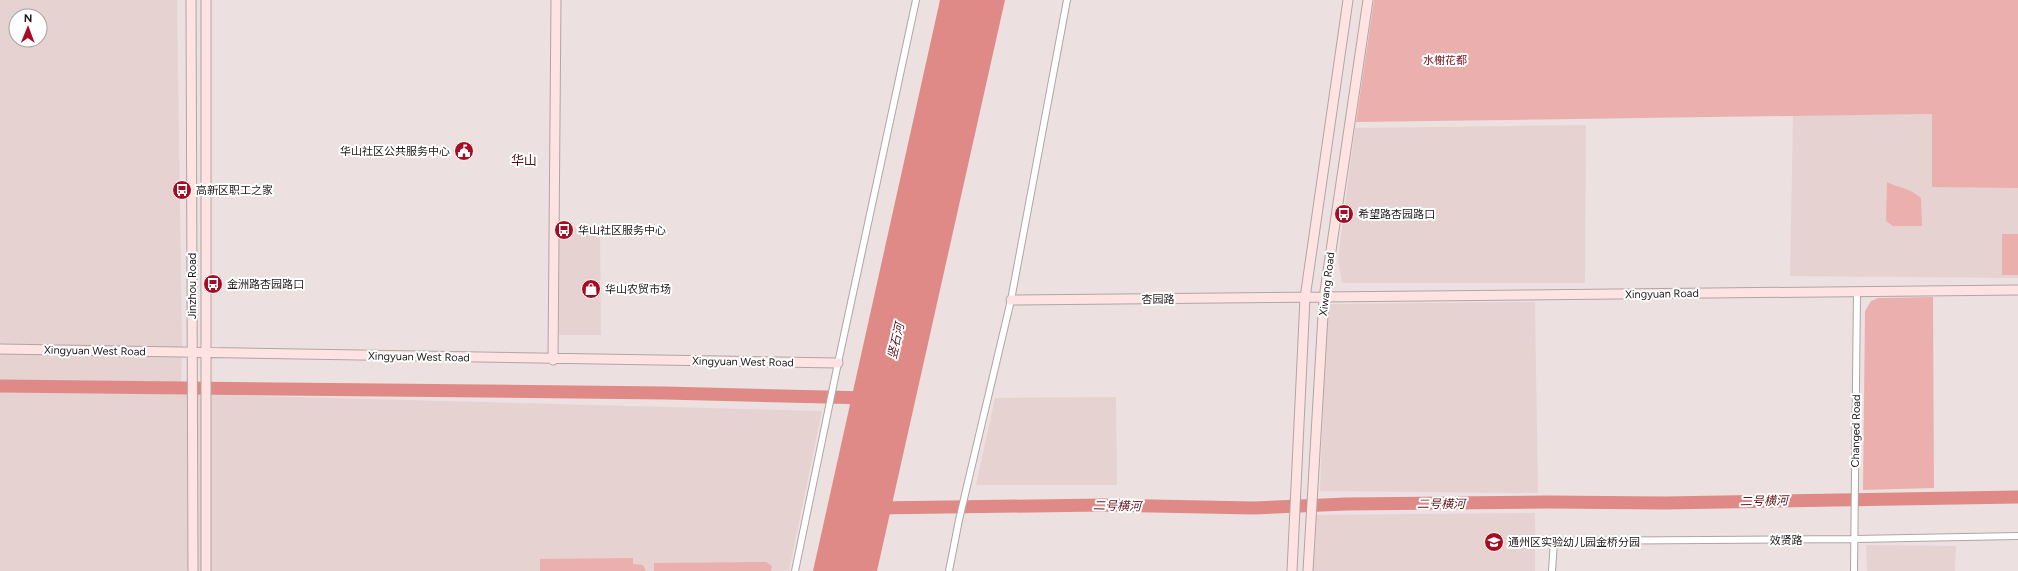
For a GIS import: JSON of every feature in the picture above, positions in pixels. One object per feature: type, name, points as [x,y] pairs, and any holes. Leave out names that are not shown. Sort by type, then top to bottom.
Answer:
[{"type":"main road","name":"Jinzhou Road","points":[[191,0],[193,571]]},
{"type":"main road","name":"Jinzhou Road","points":[[206,0],[206,571]]},
{"type":"main road","points":[[552,360],[556,0]]},
{"type":"main road","name":"Xiwang Road","points":[[1292,571],[1306,298],[1348,0]]},
{"type":"main road","name":"Xiwang Road","points":[[1308,571],[1324,298],[1368,0]]},
{"type":"main road","name":"Xingyuan Road","points":[[1306,298],[2018,290]]},
{"type":"main road","name":"杏园路","points":[[1010,300],[1306,298]]},
{"type":"main road","name":"Xingyuan West Road","points":[[0,349],[552,360],[838,363]]},
{"type":"street","points":[[795,571],[916,0]]},
{"type":"street","points":[[949,571],[959,520],[1010,300],[1067,0]]},
{"type":"street","name":"Changed Road","points":[[1854,571],[1857,291]]},
{"type":"street","name":"效贤路","points":[[1552,571],[1554,541],[1855,539],[2018,536]]},
{"type":"shaded area","points":[[0,0],[177,0],[182,345],[181,394],[822,411],[789,571],[0,571]]},
{"type":"shaded area","points":[[1932,114],[2018,115],[2018,278],[1790,276],[1793,116]]},
{"type":"shaded area","points":[[1586,125],[1585,283],[1342,283],[1338,259],[1355,128]]},
{"type":"shaded area","points":[[559,227],[600,228],[601,335],[559,335]]},
{"type":"shaded area","points":[[1535,302],[1538,493],[1320,491],[1327,304]]},
{"type":"shaded area","points":[[1116,397],[1117,485],[976,485],[995,398]]},
{"type":"shaded area","points":[[1535,513],[1535,571],[1312,571],[1315,515]]},
{"type":"shaded area","points":[[1866,545],[1956,546],[1955,571],[1867,571]]},
{"type":"green space","name":"水榭花都","points":[[1374,0],[2018,0],[2018,188],[1932,187],[1932,114],[1356,122]]},
{"type":"green space","points":[[1887,182],[1908,190],[1921,198],[1922,226],[1893,226],[1886,221]]},
{"type":"green space","points":[[2002,234],[2018,234],[2018,275],[2002,275]]},
{"type":"green space","points":[[1933,297],[1934,488],[1863,490],[1865,311],[1871,301],[1878,298]]},
{"type":"green space","points":[[633,558],[633,564],[643,565],[646,571],[540,571],[540,559]]},
{"type":"green space","points":[[766,562],[772,566],[771,571],[654,571],[654,563]]},
{"type":"water","name":"竖石河","points":[[940,0],[1005,0],[877,571],[813,571]]},
{"type":"waterway","points":[[0,386],[665,393],[868,398]]},
{"type":"waterway","name":"二号横河","points":[[875,508],[1102,505],[1254,508],[1346,504],[1549,502],[1665,503],[2018,497]]},
{"type":"place","name":"华山社区公共服务中心","points":[[464,151]]},
{"type":"place","name":"高新区职工之家","points":[[182,190]]},
{"type":"place","name":"希望路杏园路口","points":[[1344,214]]},
{"type":"place","name":"华山社区服务中心","points":[[564,230]]},
{"type":"place","name":"金洲路杏园路口","points":[[213,284]]},
{"type":"place","name":"华山农贸市场","points":[[591,289]]},
{"type":"place","name":"通州区实验幼儿园金桥分园","points":[[1494,542]]},
{"type":"district","name":"华山","points":[[524,160]]}]
